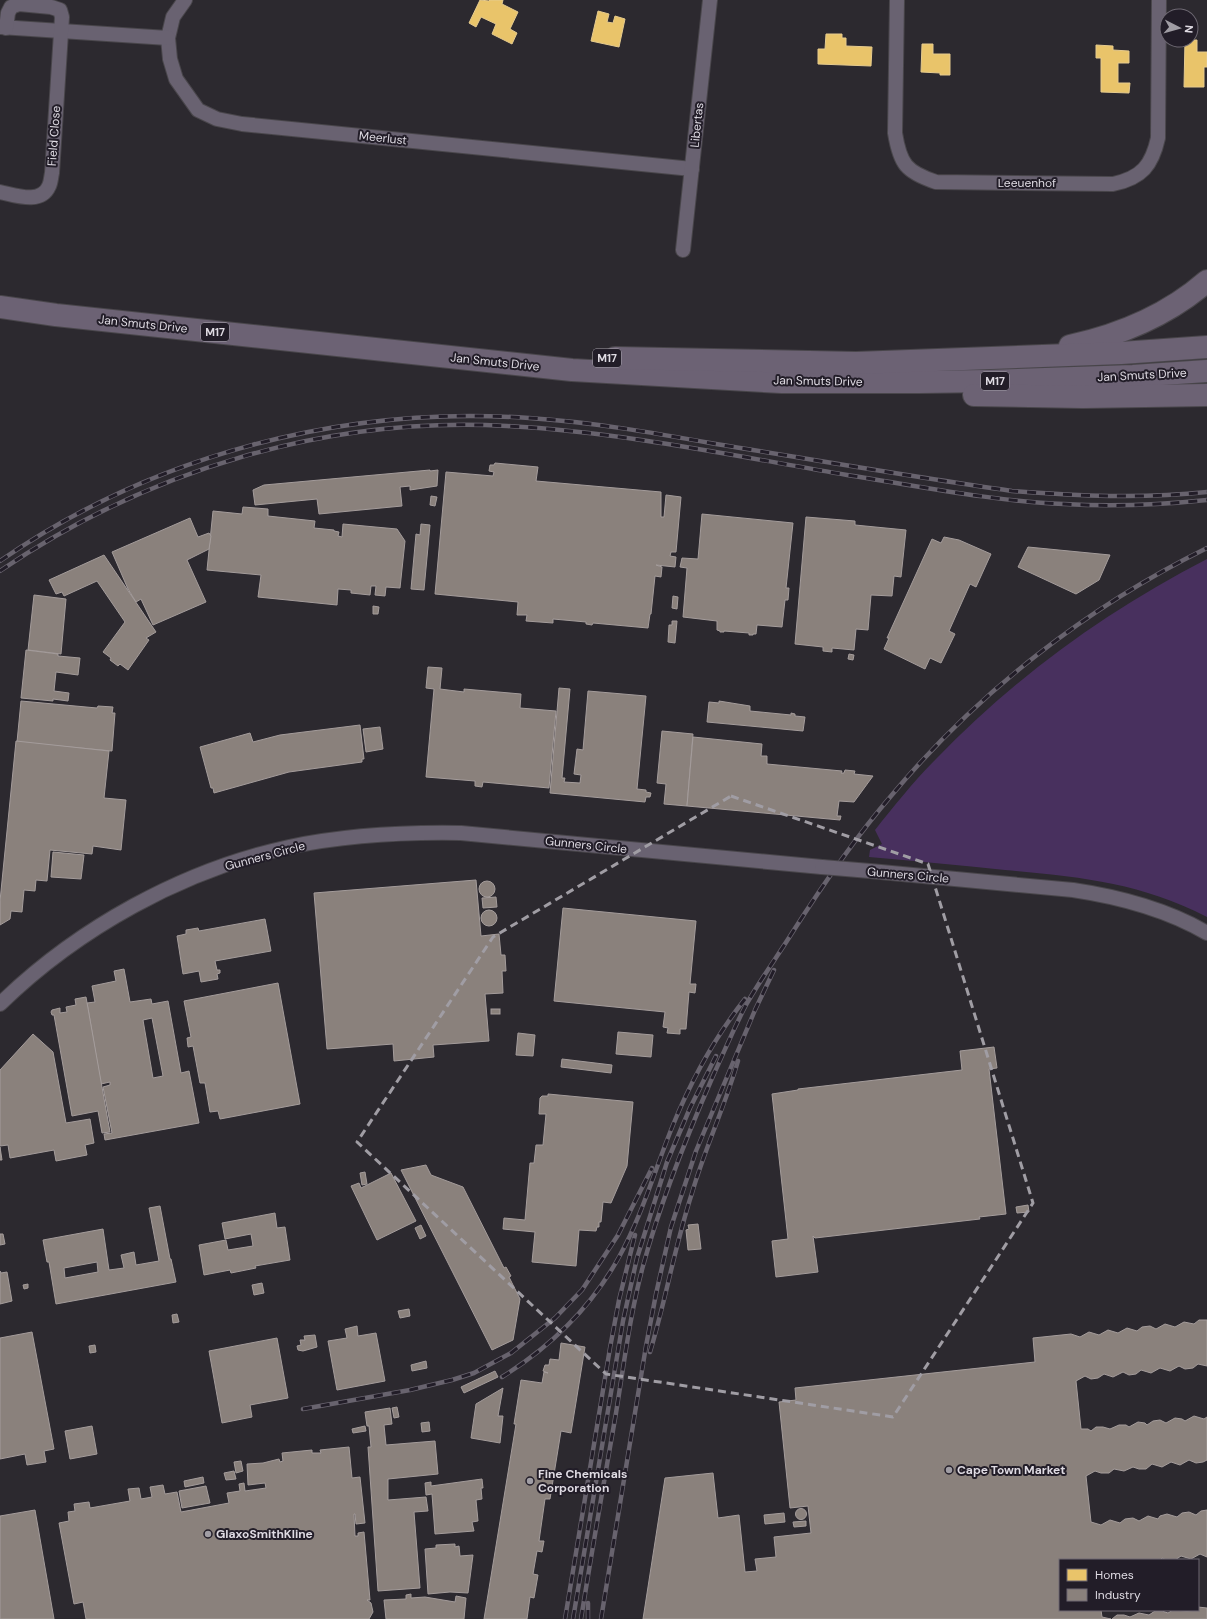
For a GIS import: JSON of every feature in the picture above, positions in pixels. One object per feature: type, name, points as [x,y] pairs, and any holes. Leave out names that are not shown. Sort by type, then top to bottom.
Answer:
[{"type":"main road","points":[[1018,357],[1102,338],[1136,325],[1169,309],[1207,281]]},
{"type":"main road","name":"Jan Smuts Drive","points":[[0,307],[56,315],[572,370],[782,382],[928,382],[1085,378],[1207,371]]},
{"type":"main road","name":"Jan Smuts Drive","points":[[430,354],[856,363],[1121,353],[1207,347]]},
{"type":"main road","points":[[861,382],[981,395],[1076,397],[1207,395]]},
{"type":"street","name":"Meerlust","points":[[185,0],[174,17],[168,38],[170,59],[176,79],[198,110],[217,119],[242,124],[692,169]]},
{"type":"street","name":"Libertas","points":[[683,250],[710,0]]},
{"type":"street","name":"Leeuenhof","points":[[897,0],[895,133],[898,152],[906,166],[918,176],[936,182],[1113,184],[1136,176],[1155,154],[1158,138],[1159,0]]},
{"type":"street","name":"Field Close","points":[[0,192],[27,198],[39,196],[49,187],[52,173],[62,31],[62,17],[60,10],[51,7],[19,4],[11,8],[3,27],[62,31],[168,38]]},
{"type":"street","name":"Gunners Circle","points":[[0,1004],[46,963],[104,922],[193,877],[258,855],[289,847],[374,834],[415,832],[461,833],[1065,889],[1101,894],[1146,906],[1190,923],[1207,933]]},
{"type":"highlighted area","points":[[731,796],[928,864],[1033,1203],[893,1417],[606,1374],[357,1142],[493,937]]},
{"type":"shaded area","points":[[1207,559],[1207,917],[1182,905],[1157,896],[1108,883],[1058,875],[869,857],[870,850],[882,844],[875,830],[897,803],[936,759],[997,700],[1063,648],[1098,624],[1133,601]]},
{"type":"building: Homes","points":[[480,0],[503,0],[502,4],[518,12],[510,29],[517,33],[512,44],[492,34],[496,24],[481,17],[476,27],[469,23]]},
{"type":"building: Homes","points":[[598,11],[609,14],[607,22],[613,23],[615,16],[625,19],[619,47],[591,41]]},
{"type":"building: Homes","points":[[826,34],[842,34],[842,38],[846,38],[846,46],[872,47],[871,66],[818,64],[818,49],[825,49]]},
{"type":"building: Homes","points":[[922,44],[933,44],[933,54],[950,54],[950,75],[921,72]]},
{"type":"building: Homes","points":[[1096,45],[1113,46],[1113,50],[1129,51],[1129,63],[1118,63],[1118,83],[1130,83],[1129,93],[1101,92],[1101,58],[1096,58]]},
{"type":"building: Homes","points":[[1185,48],[1197,48],[1197,52],[1207,52],[1207,67],[1204,67],[1204,87],[1184,87]]},
{"type":"building: Industry","points":[[495,463],[538,467],[536,481],[661,492],[661,517],[664,517],[666,495],[681,497],[676,552],[671,552],[670,556],[676,557],[675,567],[656,565],[662,567],[661,577],[655,576],[648,628],[593,623],[592,625],[586,624],[586,622],[553,619],[553,623],[526,621],[527,615],[517,615],[518,602],[435,594],[446,472],[493,476],[494,472],[489,471],[490,465],[494,465]]},
{"type":"building: Industry","points":[[438,470],[437,486],[410,490],[410,486],[400,487],[402,506],[319,514],[317,499],[255,505],[253,490],[264,485]]},
{"type":"building: Industry","points":[[431,496],[437,497],[435,506],[430,505]]},
{"type":"building: Industry","points":[[243,507],[268,509],[268,516],[315,521],[314,528],[334,530],[339,532],[338,536],[342,537],[343,524],[397,529],[405,541],[400,588],[386,587],[385,596],[375,595],[376,586],[371,586],[370,595],[351,593],[351,590],[338,589],[337,605],[258,597],[261,575],[207,570],[213,511],[242,514]]},
{"type":"building: Industry","points":[[702,514],[793,523],[786,588],[789,588],[788,600],[785,600],[782,627],[757,625],[756,634],[749,635],[749,633],[720,632],[717,630],[717,621],[683,617],[687,568],[680,567],[682,558],[698,559]]},
{"type":"building: Industry","points":[[806,517],[855,521],[855,525],[906,530],[901,577],[894,576],[892,596],[871,595],[868,630],[856,629],[854,650],[832,648],[832,652],[823,651],[823,647],[795,644]]},
{"type":"building: Industry","points":[[190,518],[198,537],[209,533],[211,536],[209,549],[187,560],[206,602],[153,625],[141,599],[136,602],[128,589],[112,552]]},
{"type":"building: Industry","points":[[421,524],[430,525],[424,590],[411,589],[416,534],[420,535]]},
{"type":"building: Industry","points":[[944,537],[959,540],[991,554],[976,587],[970,584],[949,631],[955,634],[941,663],[930,658],[925,669],[884,649],[889,638],[887,638],[932,539],[941,543]]},
{"type":"building: Industry","points":[[1028,547],[1110,555],[1099,580],[1076,594],[1018,567]]},
{"type":"building: Industry","points":[[104,555],[156,632],[146,638],[149,640],[128,670],[120,664],[118,666],[103,652],[125,622],[97,581],[64,596],[62,592],[56,594],[49,580]]},
{"type":"building: Industry","points":[[34,595],[66,599],[61,654],[28,650]]},
{"type":"building: Industry","points":[[673,596],[678,597],[677,609],[672,608]]},
{"type":"building: Industry","points":[[373,606],[379,607],[378,614],[373,614]]},
{"type":"building: Industry","points":[[672,621],[677,621],[675,643],[668,642],[669,625],[672,625]]},
{"type":"building: Industry","points":[[26,650],[58,654],[58,656],[80,658],[78,675],[56,672],[54,691],[69,693],[68,701],[21,698]]},
{"type":"building: Industry","points":[[849,654],[854,655],[853,660],[848,659]]},
{"type":"building: Industry","points":[[428,667],[442,668],[440,689],[464,692],[464,689],[521,694],[520,708],[556,711],[549,788],[483,782],[482,787],[475,786],[475,781],[426,777],[434,689],[426,688]]},
{"type":"building: Industry","points":[[559,688],[570,689],[562,778],[565,778],[564,782],[580,783],[581,775],[574,774],[577,749],[583,750],[588,691],[646,696],[637,789],[646,790],[646,792],[651,793],[650,797],[646,797],[645,802],[550,793]]},
{"type":"building: Industry","points":[[21,701],[97,708],[98,706],[113,707],[112,713],[115,713],[112,751],[17,742]]},
{"type":"building: Industry","points":[[719,701],[750,706],[750,711],[791,715],[791,713],[795,714],[795,716],[805,717],[803,731],[707,722],[709,702],[719,703]]},
{"type":"building: Industry","points":[[360,725],[364,759],[362,759],[362,762],[289,772],[214,793],[213,788],[211,788],[200,747],[250,733],[253,742],[280,735]]},
{"type":"building: Industry","points":[[380,727],[383,749],[366,752],[363,729]]},
{"type":"building: Industry","points":[[662,731],[693,734],[687,806],[664,804],[666,784],[657,783]]},
{"type":"building: Industry","points":[[693,737],[762,744],[761,756],[767,756],[767,764],[842,771],[841,773],[844,773],[845,770],[855,771],[854,774],[873,776],[854,802],[839,801],[837,816],[841,816],[840,820],[687,806]]},
{"type":"building: Industry","points":[[16,741],[109,751],[104,798],[126,800],[121,850],[93,846],[92,854],[50,850],[47,881],[36,880],[35,891],[24,890],[22,912],[11,911],[10,919],[0,925],[0,901]]},
{"type":"building: Industry","points":[[53,852],[84,855],[81,879],[51,877]]},
{"type":"building: Industry","points":[[476,880],[481,936],[499,934],[501,955],[505,955],[506,971],[502,971],[503,993],[485,994],[489,1041],[433,1045],[434,1057],[394,1061],[393,1044],[327,1049],[314,893]]},
{"type":"building: Industry","points":[[487,881],[494,886],[495,889],[490,896],[487,897],[480,892],[479,889],[484,882]]},
{"type":"building: Industry","points":[[496,897],[497,907],[483,908],[482,898]]},
{"type":"building: Industry","points":[[563,908],[696,921],[690,984],[696,984],[695,993],[689,992],[686,1029],[680,1029],[680,1034],[667,1033],[668,1028],[663,1027],[665,1012],[554,1001]]},
{"type":"building: Industry","points":[[489,910],[495,912],[497,918],[495,924],[489,926],[483,924],[481,918],[483,912]]},
{"type":"building: Industry","points":[[265,919],[271,951],[215,961],[217,970],[220,970],[220,973],[217,974],[218,979],[201,982],[199,971],[183,974],[177,936],[186,934],[186,930],[198,928],[199,931]]},
{"type":"building: Industry","points":[[124,969],[130,1002],[151,999],[152,1004],[168,1001],[181,1073],[189,1071],[199,1123],[105,1140],[104,1134],[112,1133],[103,1087],[110,1085],[110,1082],[101,1084],[87,1003],[95,1002],[92,986],[116,981],[114,971]],"holes":[[[152,1018],[163,1076],[153,1078],[143,1020]]]},
{"type":"building: Industry","points":[[278,983],[300,1104],[220,1119],[218,1111],[210,1112],[205,1083],[200,1083],[193,1046],[188,1047],[187,1038],[191,1037],[184,1001]]},
{"type":"building: Industry","points":[[86,997],[110,1132],[102,1133],[98,1111],[72,1116],[54,1015],[52,1015],[51,1012],[52,1010],[60,1008],[60,1013],[67,1012],[66,1007],[76,1005],[75,999]]},
{"type":"building: Industry","points":[[491,1009],[500,1009],[500,1014],[491,1014]]},
{"type":"building: Industry","points":[[618,1032],[653,1035],[651,1057],[616,1054]]},
{"type":"building: Industry","points":[[518,1033],[535,1035],[533,1056],[516,1055]]},
{"type":"building: Industry","points":[[33,1034],[53,1052],[66,1123],[90,1119],[94,1143],[85,1145],[87,1155],[56,1161],[54,1150],[10,1158],[8,1145],[0,1146],[0,1070]]},
{"type":"building: Industry","points":[[994,1047],[997,1068],[989,1069],[1006,1214],[979,1217],[980,1219],[815,1238],[813,1236],[818,1272],[776,1277],[772,1241],[788,1239],[772,1094],[798,1089],[962,1070],[960,1051]]},
{"type":"building: Industry","points":[[562,1059],[612,1065],[611,1073],[561,1067]]},
{"type":"building: Industry","points":[[548,1094],[633,1102],[627,1166],[611,1203],[603,1202],[601,1222],[599,1222],[599,1227],[597,1227],[596,1231],[579,1230],[576,1266],[532,1262],[535,1232],[503,1229],[504,1218],[525,1220],[530,1163],[534,1163],[536,1145],[543,1145],[546,1114],[539,1114],[540,1098],[542,1096],[548,1096]]},
{"type":"building: Industry","points":[[0,1147],[2,1160],[0,1160]]},
{"type":"building: Industry","points":[[426,1165],[431,1175],[463,1187],[504,1268],[506,1267],[511,1276],[509,1277],[520,1299],[513,1340],[492,1350],[401,1170]]},
{"type":"building: Industry","points":[[365,1172],[367,1184],[362,1185],[360,1173]]},
{"type":"building: Industry","points":[[391,1173],[416,1221],[377,1240],[351,1186],[359,1183],[361,1188]]},
{"type":"building: Industry","points":[[1028,1205],[1029,1212],[1017,1213],[1016,1207]]},
{"type":"building: Industry","points":[[160,1206],[176,1282],[56,1304],[49,1262],[47,1262],[43,1240],[103,1229],[109,1270],[124,1268],[121,1255],[134,1252],[136,1265],[159,1261],[149,1208]],"holes":[[[97,1262],[98,1272],[65,1278],[64,1268]]]},
{"type":"building: Industry","points":[[275,1213],[277,1228],[285,1227],[290,1260],[255,1266],[256,1268],[231,1273],[230,1270],[204,1275],[199,1245],[226,1240],[228,1250],[253,1246],[251,1234],[225,1239],[222,1223]]},
{"type":"building: Industry","points":[[698,1224],[701,1249],[688,1250],[686,1230],[689,1229],[688,1225]]},
{"type":"building: Industry","points":[[421,1225],[426,1236],[420,1239],[415,1228]]},
{"type":"building: Industry","points":[[0,1234],[3,1234],[5,1244],[0,1245]]},
{"type":"building: Industry","points":[[0,1271],[1,1273],[7,1272],[12,1301],[0,1304]]},
{"type":"building: Industry","points":[[262,1283],[264,1293],[254,1295],[252,1285]]},
{"type":"building: Industry","points":[[28,1284],[28,1288],[24,1289],[23,1285]]},
{"type":"building: Industry","points":[[409,1309],[410,1316],[400,1318],[398,1311]]},
{"type":"building: Industry","points":[[177,1314],[179,1322],[173,1323],[172,1315]]},
{"type":"building: Industry","name":"Cape Town Market","points":[[1199,1320],[1207,1320],[1207,1366],[1198,1364],[1193,1368],[1185,1369],[1179,1366],[1170,1371],[1160,1368],[1151,1373],[1141,1370],[1136,1374],[1129,1375],[1123,1372],[1113,1377],[1104,1374],[1098,1378],[1091,1379],[1085,1376],[1076,1381],[1081,1429],[1088,1429],[1091,1431],[1096,1427],[1110,1429],[1119,1425],[1126,1425],[1129,1427],[1138,1422],[1145,1423],[1147,1425],[1153,1421],[1160,1420],[1166,1423],[1175,1418],[1185,1421],[1194,1416],[1204,1419],[1207,1417],[1207,1460],[1203,1462],[1196,1463],[1189,1460],[1180,1465],[1171,1462],[1162,1467],[1152,1464],[1146,1469],[1133,1467],[1124,1471],[1114,1469],[1109,1473],[1095,1471],[1086,1476],[1091,1522],[1101,1525],[1110,1520],[1120,1523],[1125,1519],[1133,1518],[1139,1521],[1148,1516],[1158,1519],[1160,1516],[1167,1514],[1177,1517],[1182,1513],[1189,1512],[1196,1515],[1201,1511],[1207,1510],[1207,1557],[1200,1554],[1191,1559],[1181,1556],[1176,1559],[1059,1559],[1059,1611],[1101,1611],[1102,1617],[1111,1619],[643,1619],[665,1478],[713,1473],[718,1518],[739,1515],[745,1572],[757,1571],[755,1559],[776,1557],[774,1537],[811,1533],[808,1506],[790,1508],[779,1402],[796,1400],[795,1388],[1035,1362],[1033,1338],[1071,1334],[1080,1337],[1089,1332],[1099,1335],[1108,1330],[1118,1333],[1127,1328],[1137,1331],[1142,1327],[1150,1326],[1156,1329],[1165,1324],[1175,1327],[1184,1322],[1194,1324]]},
{"type":"building: Industry","points":[[357,1326],[358,1336],[376,1333],[385,1381],[337,1390],[328,1341],[347,1338],[345,1329]]},
{"type":"building: Industry","points":[[32,1332],[54,1449],[44,1451],[46,1462],[27,1465],[25,1454],[0,1459],[0,1338]]},
{"type":"building: Industry","points":[[315,1335],[317,1347],[303,1351],[298,1350],[297,1346],[301,1345],[300,1340],[305,1340],[304,1336]]},
{"type":"building: Industry","points":[[277,1338],[288,1398],[250,1405],[252,1417],[222,1423],[209,1351]]},
{"type":"building: Industry","name":"Fine Chemicals Corporation","points":[[561,1343],[585,1347],[571,1433],[561,1431],[550,1499],[545,1499],[539,1541],[544,1541],[542,1552],[537,1551],[533,1574],[538,1575],[534,1598],[530,1597],[527,1619],[484,1619],[516,1424],[514,1424],[521,1380],[542,1383],[544,1372],[548,1373],[543,1371],[545,1365],[549,1365],[550,1359],[559,1360]]},
{"type":"building: Industry","points":[[95,1345],[96,1352],[90,1353],[89,1346]]},
{"type":"building: Industry","points":[[426,1361],[427,1368],[412,1371],[411,1365]]},
{"type":"building: Industry","points":[[495,1371],[498,1377],[464,1393],[461,1387]]},
{"type":"building: Industry","points":[[503,1388],[498,1416],[503,1416],[500,1443],[471,1438],[476,1404]]},
{"type":"building: Industry","points":[[397,1407],[399,1417],[394,1418],[392,1408]]},
{"type":"building: Industry","points":[[390,1408],[392,1424],[384,1425],[386,1445],[435,1441],[438,1474],[388,1479],[388,1500],[426,1497],[428,1511],[414,1512],[420,1588],[378,1591],[368,1447],[371,1447],[369,1426],[367,1426],[365,1412]]},
{"type":"building: Industry","points":[[429,1422],[430,1431],[422,1432],[421,1423]]},
{"type":"building: Industry","points":[[92,1426],[97,1454],[70,1459],[65,1431]]},
{"type":"building: Industry","points":[[365,1426],[366,1431],[353,1433],[352,1429]]},
{"type":"building: Industry","name":"GlaxoSmithKline","points":[[349,1447],[352,1478],[360,1477],[365,1523],[356,1524],[354,1514],[355,1536],[358,1536],[358,1533],[364,1532],[370,1600],[367,1600],[371,1603],[373,1612],[369,1619],[86,1619],[83,1602],[74,1604],[59,1523],[69,1521],[68,1512],[75,1511],[74,1504],[89,1502],[90,1508],[130,1501],[128,1489],[139,1488],[141,1499],[152,1497],[150,1487],[163,1485],[165,1494],[177,1492],[181,1512],[229,1503],[227,1493],[240,1491],[239,1484],[244,1483],[245,1491],[266,1488],[265,1483],[248,1485],[247,1464],[263,1463],[279,1459],[280,1462],[283,1461],[282,1453],[312,1450],[312,1453],[321,1453],[320,1450]]},
{"type":"building: Industry","points":[[241,1461],[243,1471],[236,1473],[234,1462]]},
{"type":"building: Industry","points":[[234,1471],[236,1479],[226,1480],[224,1473]]},
{"type":"building: Industry","points":[[203,1477],[204,1483],[185,1487],[184,1481]]},
{"type":"building: Industry","points":[[482,1479],[482,1499],[476,1500],[478,1521],[472,1522],[474,1531],[435,1534],[432,1494],[426,1495],[425,1483],[431,1482],[431,1486]]},
{"type":"building: Industry","points":[[206,1486],[210,1503],[182,1508],[179,1491]]},
{"type":"building: Industry","points":[[801,1508],[805,1510],[807,1514],[805,1518],[801,1520],[797,1518],[795,1514],[797,1510]]},
{"type":"building: Industry","points":[[35,1510],[54,1619],[0,1619],[0,1516]]},
{"type":"building: Industry","points":[[784,1513],[785,1522],[765,1524],[764,1515]]},
{"type":"building: Industry","points":[[806,1521],[806,1526],[794,1527],[793,1522]]},
{"type":"building: Industry","points":[[455,1544],[455,1547],[459,1546],[460,1556],[473,1555],[468,1593],[450,1592],[428,1594],[425,1549],[436,1548],[436,1545]]},
{"type":"building: Industry","points":[[411,1594],[411,1598],[425,1597],[455,1602],[456,1596],[466,1598],[464,1619],[386,1619],[384,1600],[406,1599],[406,1595]]},
{"type":"building: Industry","points":[[1199,1607],[1207,1608],[1207,1619],[1112,1619],[1117,1615],[1130,1617],[1139,1613],[1149,1615],[1155,1611],[1168,1613],[1171,1611],[1199,1611]]},
{"type":"railway","points":[[0,561],[59,524],[121,492],[186,466],[252,445],[321,430],[390,420],[459,416],[529,418],[600,425],[1012,491],[1110,496],[1158,496],[1207,492]]},
{"type":"railway","points":[[0,571],[57,535],[116,504],[178,478],[242,457],[307,441],[373,430],[440,425],[507,426],[550,429],[635,439],[847,475],[1009,500],[1082,505],[1153,504],[1207,500]]},
{"type":"railway","points":[[581,1619],[638,1284],[650,1241],[684,1146],[729,1040],[751,996],[815,898],[864,829],[924,758],[960,722],[997,688],[1077,625],[1162,571],[1207,548]]},
{"type":"railway","points":[[601,1619],[646,1346],[671,1227],[696,1151],[755,1010],[774,970]]},
{"type":"railway","points":[[502,1377],[537,1353],[568,1325],[596,1293],[608,1276],[635,1225],[666,1142],[688,1092],[704,1060],[745,999]]},
{"type":"railway","points":[[573,1619],[623,1321],[637,1258],[667,1162],[690,1108],[716,1056]]},
{"type":"railway","points":[[650,1352],[675,1252],[697,1176],[738,1061]]},
{"type":"railway","points":[[303,1409],[410,1390],[452,1380],[474,1373],[511,1353],[555,1318],[582,1290],[618,1235],[652,1168]]},
{"type":"railway","points":[[565,1619],[610,1348],[619,1300],[635,1235]]},
{"type":"railway","points":[[588,1603],[588,1619]]},
{"type":"place","name":"Cape Town Market","points":[[949,1470]]},
{"type":"place","name":"Fine Chemicals Corporation","points":[[530,1481]]},
{"type":"place","name":"GlaxoSmithKline","points":[[208,1534]]}]
